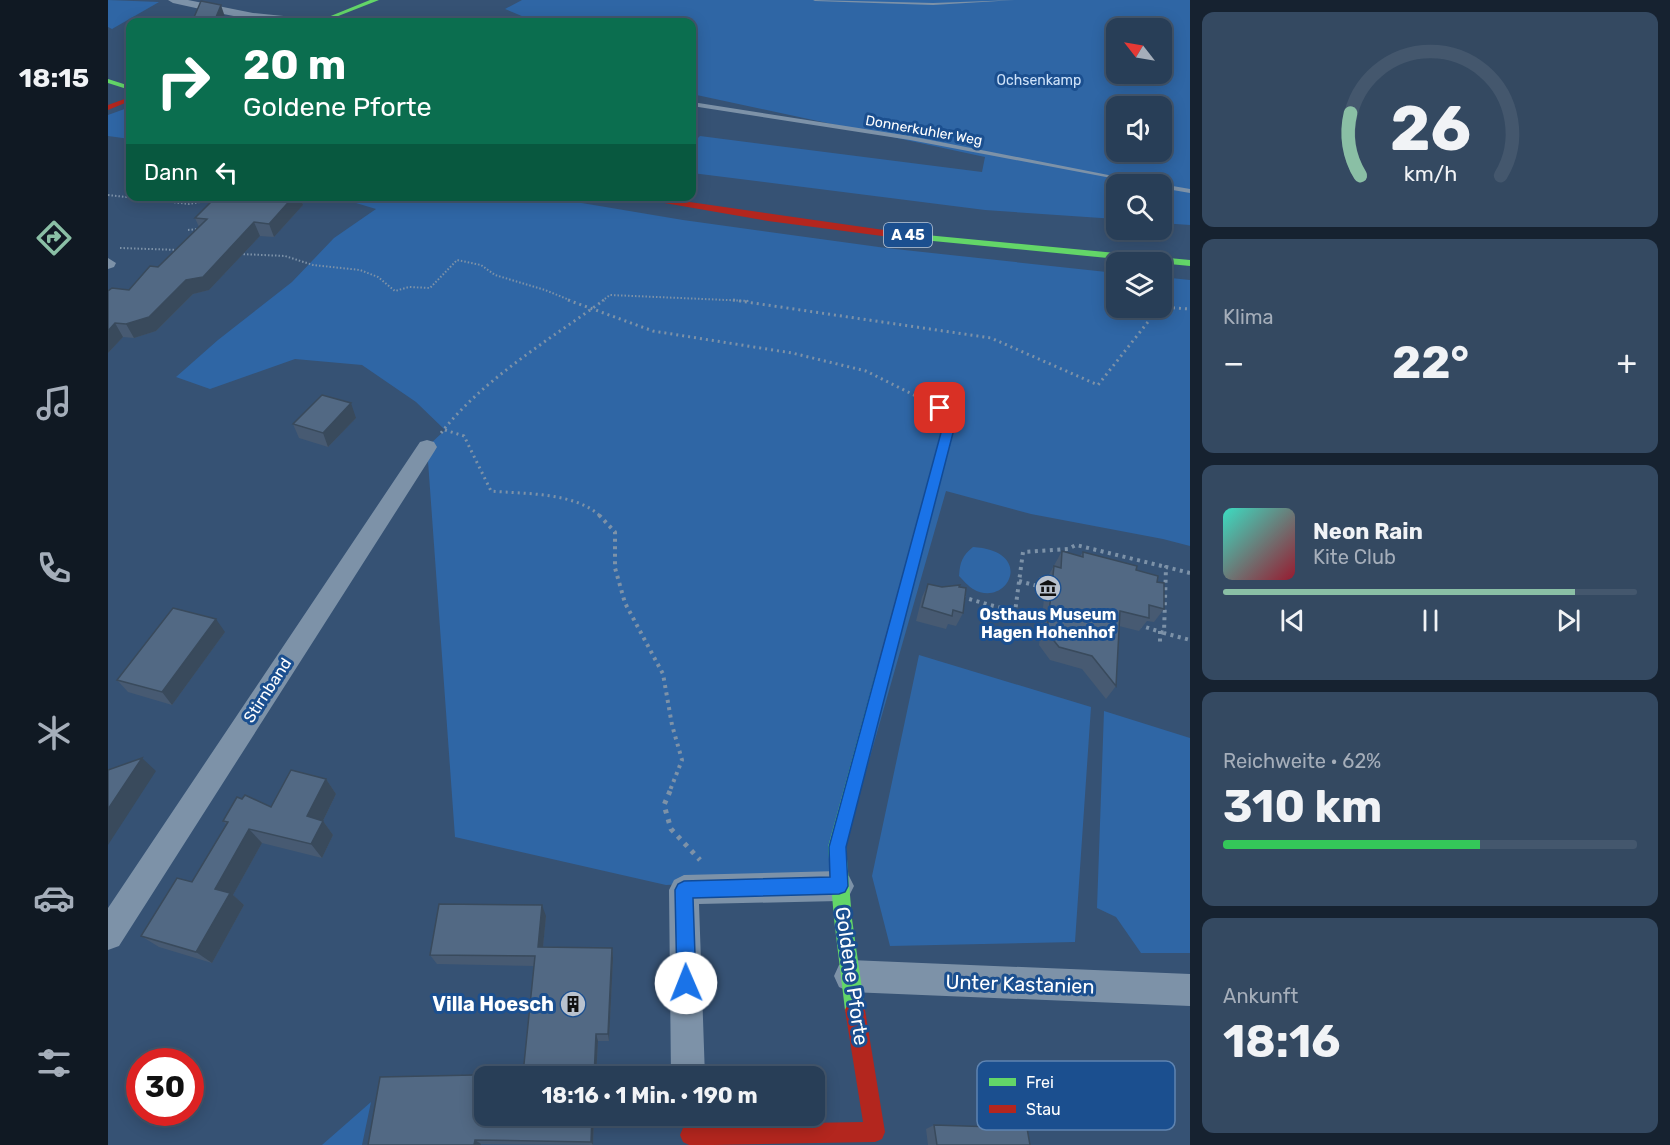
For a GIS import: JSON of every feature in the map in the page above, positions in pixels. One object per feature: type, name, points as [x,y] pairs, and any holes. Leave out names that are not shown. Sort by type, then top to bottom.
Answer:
[{"type":"main road","points":[[329,18],[376,0]]},
{"type":"main road","points":[[108,108],[126,101]]},
{"type":"main road","name":"A 45","points":[[661,201],[798,222],[1001,246],[1190,263]]},
{"type":"main road","points":[[839,886],[837,847],[948,429],[940,408]]},
{"type":"main road","name":"Goldene Pforte","points":[[689,1132],[875,1132],[850,976],[839,886]]},
{"type":"street","points":[[172,0],[273,18]]},
{"type":"street","name":"Stirnband","points":[[108,935],[432,442]]},
{"type":"street","name":"Goldene Pforte","points":[[684,890],[839,886]]},
{"type":"street","points":[[684,890],[688,1066]]},
{"type":"street","name":"Unter Kastanien","points":[[850,976],[1190,990]]},
{"type":"lane","points":[[815,0],[933,4],[1013,0]]},
{"type":"lane","name":"Donnerkuhler Weg","points":[[696,105],[910,138],[1106,175]]},
{"type":"lane","points":[[1172,188],[1190,191]]},
{"type":"path","points":[[108,195],[126,197]]},
{"type":"path","points":[[162,201],[189,204],[208,201]]},
{"type":"path","points":[[188,230],[199,229],[206,223]]},
{"type":"path","points":[[110,258],[146,247],[182,250]]},
{"type":"path","points":[[239,254],[285,256],[313,265],[360,270],[378,277],[395,291],[409,287],[430,288],[457,261],[481,265],[495,274],[545,290],[653,331],[792,353],[866,370],[940,408]]},
{"type":"path","points":[[432,442],[445,430],[459,410],[482,390],[610,295],[743,300],[991,338],[1098,385],[1151,318]]},
{"type":"path","points":[[1172,308],[1190,309]]},
{"type":"path","points":[[445,430],[464,436],[474,454],[480,478],[491,491],[564,498],[596,513],[615,532],[615,568],[622,594],[663,674],[672,725],[682,760],[664,805],[670,829],[702,863],[684,890]]},
{"type":"path","points":[[955,594],[1015,612],[1023,552],[1068,549],[1076,544],[1190,573]]},
{"type":"path","points":[[1160,645],[1166,567]]},
{"type":"path","points":[[1019,581],[1045,588]]},
{"type":"path","points":[[1139,625],[1190,640]]},
{"type":"green space","points":[[108,0],[159,2],[131,18],[126,18],[126,21],[112,29],[108,27]]},
{"type":"green space","name":"Ochsenkamp","points":[[522,0],[1190,0],[1190,225],[1172,224],[1172,174],[1106,174],[1106,218],[985,210],[696,174],[696,140],[700,136],[982,172],[985,157],[696,95],[696,18],[526,18],[505,9]]},
{"type":"green space","points":[[126,108],[126,138],[108,136],[108,115]]},
{"type":"green space","points":[[349,201],[570,201],[683,220],[886,248],[1106,272],[1106,318],[1172,318],[1172,278],[1190,280],[1190,546],[1031,514],[946,491],[836,876],[666,885],[455,837],[427,447],[445,430],[416,402],[362,365],[295,359],[210,389],[176,377],[218,340],[292,282],[334,238],[376,209]]},
{"type":"green space","points":[[973,547],[993,551],[1005,558],[1010,567],[1010,577],[1005,586],[985,593],[973,589],[959,576],[962,560]]},
{"type":"green space","points":[[919,655],[1091,707],[1075,942],[890,946],[872,876]]},
{"type":"green space","points":[[1104,711],[1190,738],[1190,953],[1141,953],[1116,917],[1097,908]]},
{"type":"green space","points":[[371,1102],[362,1145],[322,1145]]},
{"type":"building","points":[[201,1],[221,5],[216,18],[194,18]]},
{"type":"building","points":[[212,201],[290,201],[269,224],[254,222],[203,277],[186,280],[149,317],[126,324],[115,323],[108,331],[108,291],[112,288],[129,290],[150,266],[158,267],[207,219],[195,218]]},
{"type":"building","points":[[322,395],[351,403],[323,433],[293,424]]},
{"type":"building","points":[[1062,551],[1083,557],[1083,552],[1137,566],[1136,570],[1158,576],[1157,582],[1164,583],[1164,609],[1149,605],[1149,618],[1120,611],[1116,686],[1092,656],[1059,647],[1047,632],[1054,566],[1061,568]]},
{"type":"building","points":[[928,584],[942,587],[960,585],[959,587],[966,588],[963,613],[953,610],[952,616],[922,607]]},
{"type":"building","points":[[173,608],[216,619],[162,692],[117,680]]},
{"type":"building","points":[[142,758],[108,809],[108,770]]},
{"type":"building","points":[[291,770],[326,779],[307,816],[323,821],[311,844],[249,829],[215,889],[230,893],[196,952],[141,936],[177,878],[192,882],[228,822],[223,821],[237,797],[242,799],[245,795],[271,807]]},
{"type":"building","points":[[439,904],[542,905],[538,947],[612,948],[608,1034],[596,1034],[595,1066],[524,1066],[535,956],[430,955]]},
{"type":"building","points":[[474,1075],[474,1126],[592,1126],[591,1142],[475,1140],[474,1145],[368,1145],[380,1077]]},
{"type":"building","points":[[934,1125],[977,1126],[977,1130],[1027,1130],[1030,1145],[937,1145]]},
{"type":"traffic: fast","points":[[329,18],[376,0]]},
{"type":"traffic: fast","points":[[108,81],[126,87]]},
{"type":"traffic: fast","points":[[905,236],[1190,263]]},
{"type":"traffic: fast","points":[[855,1010],[843,919],[837,847],[884,668]]},
{"type":"traffic: jam","points":[[108,108],[126,101]]},
{"type":"traffic: jam","points":[[660,201],[905,236]]},
{"type":"traffic: jam","points":[[884,668],[948,429],[940,408]]},
{"type":"traffic: jam","points":[[690,1135],[875,1132],[855,1010]]},
{"type":"place","name":"Osthaus Museum Hagen Hohenhof","points":[[1048,588]]},
{"type":"place","name":"Villa Hoesch","points":[[573,1004]]},
{"type":"route","points":[[686,983],[684,890],[839,886],[837,847],[934,489],[948,429],[940,408]]}]
